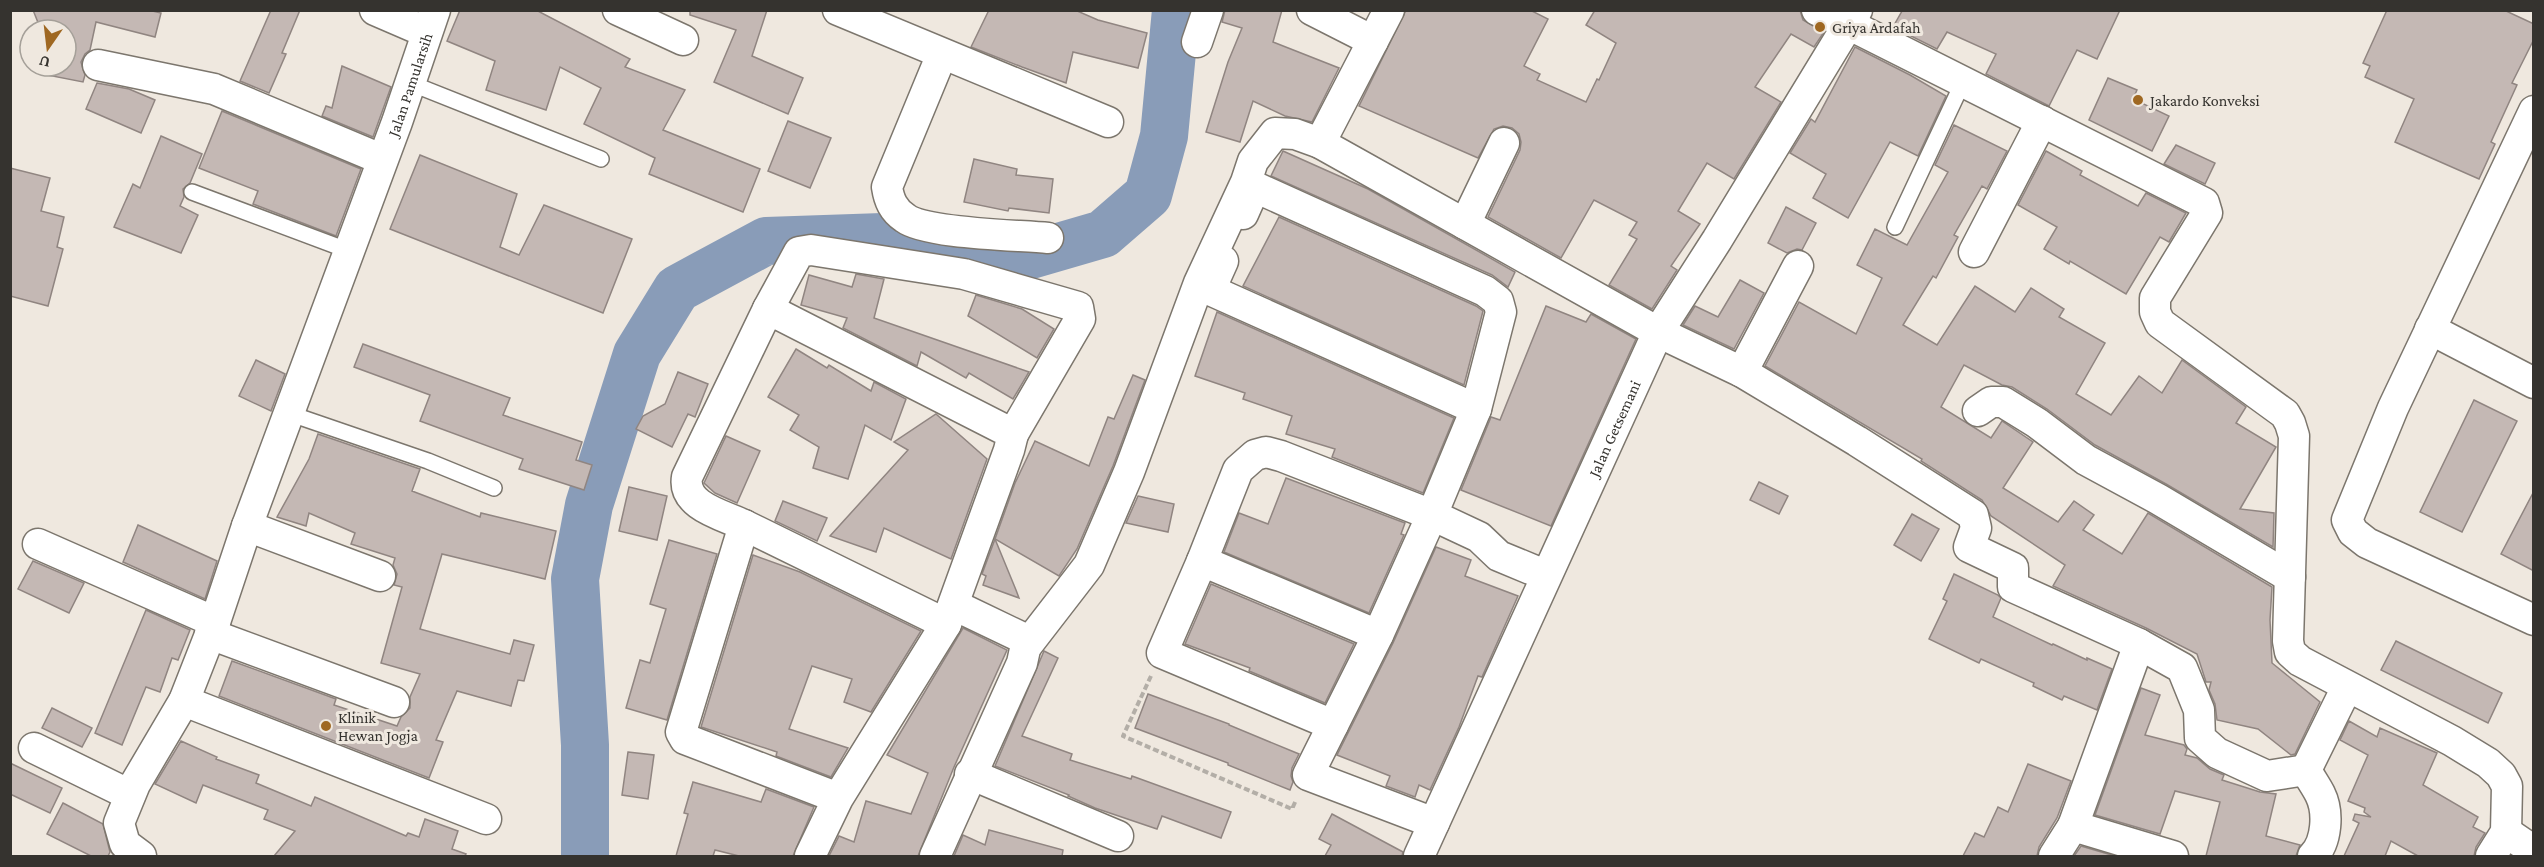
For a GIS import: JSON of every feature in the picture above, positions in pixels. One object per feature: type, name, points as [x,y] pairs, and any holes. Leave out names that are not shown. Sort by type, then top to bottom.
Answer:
[{"type":"street","points":[[375,10],[431,21]]},
{"type":"street","points":[[618,10],[683,40]]},
{"type":"street","points":[[838,10],[1108,122]]},
{"type":"street","points":[[1197,42],[1208,10]]},
{"type":"street","points":[[1312,10],[1373,41]]},
{"type":"street","points":[[1320,142],[1389,10]]},
{"type":"street","points":[[1817,10],[1853,17],[1963,82],[2204,203],[2207,213],[2155,297],[2155,312],[2160,323],[2284,414],[2290,423],[2294,436],[2288,641],[2290,652],[2300,661],[2488,763],[2501,774],[2507,786],[2498,844],[2534,851]]},
{"type":"street","name":"Jalan Getsemani","points":[[1419,856],[1658,332],[1853,17]]},
{"type":"street","name":"Jalan Pamularsih","points":[[141,856],[125,844],[119,822],[130,795],[184,701],[431,21]]},
{"type":"street","points":[[942,54],[886,187],[889,202],[906,219],[946,230],[1048,238]]},
{"type":"street","points":[[98,65],[214,89],[381,159]]},
{"type":"street","points":[[1974,252],[2042,121]]},
{"type":"street","points":[[2530,129],[2430,328],[2393,408],[2347,520],[2353,532],[2367,543],[2534,620]]},
{"type":"street","points":[[935,856],[1022,663],[1028,644],[1089,565],[1129,472],[1199,283],[1253,162],[1275,133],[1295,134],[1320,142],[1658,332],[1742,372],[1857,441],[1973,515],[1976,528],[1969,547],[2013,568],[2013,587],[2139,644],[2182,668],[2199,710],[2200,738],[2217,753],[2267,776],[2306,770]]},
{"type":"street","points":[[1465,224],[1504,143]]},
{"type":"street","points":[[1434,823],[1308,775],[1378,635],[1432,515],[1476,409],[1501,312],[1500,305],[1494,297],[1255,187],[1210,290],[1476,409]]},
{"type":"street","points":[[810,856],[838,798],[950,614],[1013,434],[1080,319],[1078,307],[964,274],[811,250],[799,252],[768,309],[694,460],[686,484],[688,494],[695,501],[744,525],[950,614],[1027,640],[1028,644]]},
{"type":"street","points":[[1742,372],[1798,266]]},
{"type":"street","points":[[768,309],[1013,434]]},
{"type":"street","points":[[2430,328],[2534,383]]},
{"type":"street","points":[[1978,411],[1991,402],[2003,402],[2037,423],[2086,460],[2158,499],[2290,577]]},
{"type":"street","points":[[1333,726],[1162,653],[1202,561],[1233,479],[1248,459],[1266,452],[1281,456],[1432,515],[1479,537],[1499,556],[1550,566]]},
{"type":"street","points":[[744,525],[681,732],[685,739],[838,798]]},
{"type":"street","points":[[247,526],[380,576]]},
{"type":"street","points":[[38,544],[212,628],[394,702]]},
{"type":"street","points":[[1202,561],[1378,635]]},
{"type":"street","points":[[2054,856],[2073,826],[2139,644]]},
{"type":"street","points":[[2306,770],[2347,687]]},
{"type":"street","points":[[184,701],[486,819]]},
{"type":"street","points":[[34,748],[130,795]]},
{"type":"street","points":[[2306,770],[2321,796],[2325,826],[2319,850],[2313,856]]},
{"type":"street","points":[[970,774],[1118,836]]},
{"type":"street","points":[[2073,826],[2173,856]]},
{"type":"lane","points":[[1895,227],[1963,82]]},
{"type":"lane","points":[[410,83],[602,159]]},
{"type":"lane","points":[[192,192],[347,250]]},
{"type":"lane","points":[[288,413],[428,461],[495,488]]},
{"type":"path","points":[[1162,653],[1123,736],[1292,809],[1308,775]]},
{"type":"building","points":[[33,10],[148,10],[161,13],[155,37],[96,22],[90,50],[81,62],[85,75],[83,82],[62,78],[78,78],[78,18],[36,18]]},
{"type":"building","points":[[271,10],[300,10],[282,53],[286,54],[269,93],[240,81]]},
{"type":"building","points":[[460,10],[536,10],[630,59],[625,67],[685,90],[663,130],[760,169],[743,212],[649,174],[655,158],[584,124],[601,88],[560,67],[546,110],[486,90],[495,61],[447,41]]},
{"type":"building","points":[[690,10],[767,10],[752,56],[803,78],[788,114],[714,82],[736,30],[690,15]]},
{"type":"building","points":[[989,10],[1075,10],[1098,20],[1147,33],[1138,68],[1073,52],[1066,83],[1022,67],[971,47]]},
{"type":"building","points":[[1225,10],[1282,10],[1273,42],[1339,68],[1312,122],[1285,116],[1253,101],[1240,142],[1206,132],[1228,62],[1242,28],[1222,22]]},
{"type":"building","points":[[1406,10],[1530,10],[1548,19],[1524,66],[1540,74],[1537,80],[1586,102],[1616,43],[1586,25],[1595,10],[1800,10],[1803,20],[1824,32],[1814,47],[1791,34],[1755,87],[1781,102],[1734,179],[1707,163],[1678,211],[1700,224],[1671,266],[1677,270],[1652,309],[1609,285],[1637,239],[1629,235],[1637,222],[1594,200],[1561,258],[1488,217],[1520,150],[1519,134],[1512,128],[1503,126],[1494,129],[1478,158],[1359,106]]},
{"type":"building","points":[[1900,10],[2120,10],[2097,59],[2077,50],[2049,106],[1986,74],[1996,54],[1947,32],[1937,49],[1893,27],[1902,11]]},
{"type":"building","points":[[2387,10],[2504,10],[2534,24],[2534,39],[2512,83],[2517,85],[2491,142],[2495,144],[2479,179],[2395,142],[2414,99],[2365,77],[2370,66],[2363,63]]},
{"type":"building","points":[[1855,47],[1946,96],[1918,156],[1890,142],[1848,218],[1813,198],[1826,174],[1790,153],[1811,119],[1815,122]]},
{"type":"building","points":[[342,66],[391,87],[373,137],[322,116],[326,106],[332,108]]},
{"type":"building","points":[[2108,78],[2137,90],[2133,99],[2169,116],[2152,151],[2089,120]]},
{"type":"building","points":[[97,83],[129,89],[155,100],[141,133],[86,109]]},
{"type":"building","points":[[222,111],[361,169],[336,236],[253,204],[258,191],[199,168]]},
{"type":"building","points":[[788,121],[831,138],[810,188],[768,171]]},
{"type":"building","points":[[1954,125],[2007,151],[1987,189],[1982,186],[1954,235],[1958,237],[1936,278],[1933,276],[1903,325],[1937,345],[1975,286],[2015,312],[2031,288],[2064,309],[2059,317],[2105,343],[2076,394],[2111,415],[2139,376],[2162,393],[2182,360],[2246,407],[2236,423],[2276,447],[2240,509],[2274,513],[2273,547],[2095,445],[2047,409],[2012,387],[2002,385],[1964,365],[1941,407],[1991,438],[2002,421],[2033,442],[2003,488],[2058,522],[2074,501],[2094,515],[2083,530],[2122,554],[2148,513],[2272,587],[2270,620],[2272,663],[2320,702],[2295,754],[2291,755],[2258,729],[2217,720],[2215,704],[2209,690],[2211,682],[2206,682],[2197,654],[2053,586],[2065,565],[1991,516],[1982,500],[1921,461],[1922,459],[1765,366],[1799,302],[1856,334],[1882,278],[1857,265],[1875,229],[1907,245],[1948,172],[1935,165]]},
{"type":"building","points":[[161,136],[202,154],[190,183],[183,189],[184,197],[180,206],[198,215],[181,253],[114,227],[133,184],[140,188]]},
{"type":"building","points":[[2176,145],[2215,163],[2205,184],[2164,164]]},
{"type":"building","points":[[1283,151],[1368,189],[1515,272],[1508,287],[1492,275],[1271,176]]},
{"type":"building","points":[[2046,151],[2082,171],[2080,175],[2138,206],[2146,193],[2186,213],[2169,242],[2160,237],[2126,294],[2070,261],[2069,264],[2044,249],[2057,227],[2018,205]]},
{"type":"building","points":[[420,155],[517,194],[500,247],[519,255],[544,205],[632,239],[603,313],[390,229]]},
{"type":"building","points":[[974,159],[1017,169],[1016,175],[1053,179],[1049,213],[1009,208],[1008,211],[964,202]]},
{"type":"building","points":[[10,168],[50,178],[41,211],[64,217],[57,247],[63,249],[48,306],[10,296]]},
{"type":"building","points":[[1786,207],[1816,223],[1802,250],[1797,249],[1787,253],[1768,243]]},
{"type":"building","points":[[1279,217],[1483,311],[1464,385],[1243,286]]},
{"type":"building","points":[[856,274],[884,279],[874,318],[1029,372],[1013,399],[969,373],[966,378],[921,352],[917,366],[843,328],[847,318],[801,305],[809,275],[852,287]]},
{"type":"building","points":[[1740,280],[1764,293],[1734,349],[1683,325],[1695,306],[1718,317]]},
{"type":"building","points":[[976,295],[1022,309],[1054,329],[1037,358],[968,316]]},
{"type":"building","points":[[1546,306],[1586,322],[1591,314],[1636,339],[1551,526],[1461,490],[1491,417],[1500,420]]},
{"type":"building","points":[[1217,312],[1454,418],[1423,493],[1332,457],[1335,449],[1286,434],[1292,416],[1243,399],[1245,393],[1195,376]]},
{"type":"building","points":[[363,344],[510,398],[503,415],[582,442],[576,460],[592,465],[584,490],[519,469],[523,459],[420,421],[430,395],[354,367]]},
{"type":"building","points":[[796,349],[827,368],[829,365],[871,391],[874,382],[906,399],[891,440],[865,425],[848,479],[813,468],[819,447],[790,430],[799,415],[768,397]]},
{"type":"building","points":[[256,360],[285,374],[271,411],[239,396]]},
{"type":"building","points":[[678,372],[708,384],[695,417],[688,414],[672,447],[636,429],[643,416],[665,404]]},
{"type":"building","points":[[1133,375],[1145,380],[1113,466],[1077,549],[1059,576],[995,539],[1015,483],[1035,441],[1089,466],[1108,417],[1114,419]]},
{"type":"building","points":[[2474,400],[2517,421],[2462,532],[2420,512]]},
{"type":"building","points":[[936,414],[987,459],[951,559],[884,528],[876,552],[830,536],[908,450],[894,442]]},
{"type":"building","points":[[318,434],[420,469],[412,491],[480,517],[481,513],[556,531],[545,579],[442,554],[420,629],[510,654],[514,640],[534,645],[524,681],[518,680],[511,706],[457,691],[436,740],[443,742],[429,778],[219,696],[232,661],[336,699],[334,705],[397,726],[401,717],[410,708],[410,697],[420,674],[381,663],[402,587],[394,585],[397,574],[393,565],[395,558],[351,544],[355,533],[309,513],[306,526],[277,517],[309,459]]},
{"type":"building","points":[[726,436],[760,451],[737,503],[715,493],[704,483]]},
{"type":"building","points":[[1286,478],[1405,523],[1401,534],[1404,535],[1369,613],[1224,552],[1239,513],[1268,524]]},
{"type":"building","points":[[1759,482],[1788,496],[1779,514],[1750,500]]},
{"type":"building","points":[[629,487],[667,496],[657,540],[619,531]]},
{"type":"building","points":[[2534,491],[2534,571],[2501,554]]},
{"type":"building","points":[[1138,496],[1174,504],[1168,532],[1126,523]]},
{"type":"building","points":[[783,501],[827,518],[817,541],[775,521]]},
{"type":"building","points":[[1912,514],[1939,529],[1921,561],[1894,545]]},
{"type":"building","points":[[138,525],[217,561],[205,599],[123,562]]},
{"type":"building","points":[[995,539],[1019,598],[983,585],[986,576],[982,574]]},
{"type":"building","points":[[669,540],[717,554],[667,720],[626,708],[640,660],[650,663],[666,609],[650,604]]},
{"type":"building","points":[[1436,547],[1471,560],[1465,576],[1518,596],[1482,677],[1478,676],[1459,727],[1430,790],[1419,785],[1415,797],[1386,786],[1390,776],[1337,755],[1393,643]]},
{"type":"building","points":[[753,555],[800,572],[921,631],[871,712],[844,702],[852,679],[812,666],[789,729],[848,748],[831,777],[776,756],[777,752],[701,727]]},
{"type":"building","points":[[33,561],[84,583],[69,613],[18,589]]},
{"type":"building","points":[[1954,574],[2001,598],[1993,617],[2052,645],[2112,669],[2097,710],[2064,696],[2062,700],[2033,686],[2034,683],[1981,659],[1979,663],[1929,639],[1947,601],[1943,599]]},
{"type":"building","points":[[1211,584],[1354,644],[1325,703],[1249,671],[1250,668],[1185,644]]},
{"type":"building","points":[[146,610],[190,630],[178,660],[172,658],[160,692],[146,687],[122,745],[95,733]]},
{"type":"building","points":[[963,628],[1007,650],[954,767],[918,856],[829,856],[839,836],[854,842],[866,801],[911,814],[928,773],[887,755]]},
{"type":"building","points":[[2396,641],[2502,693],[2488,723],[2381,670]]},
{"type":"building","points":[[1044,651],[1058,658],[1022,736],[1072,754],[1070,760],[1131,779],[1132,776],[1231,812],[1221,838],[1162,816],[1157,829],[1095,808],[1069,795],[995,766]]},
{"type":"building","points":[[2141,688],[2160,695],[2145,735],[2184,745],[2187,749],[2185,755],[2197,758],[2210,769],[2224,775],[2222,780],[2260,792],[2276,794],[2266,836],[2300,845],[2296,856],[2206,856],[2220,802],[2175,791],[2160,834],[2095,815]]},
{"type":"building","points":[[1148,694],[1229,724],[1299,754],[1292,768],[1293,782],[1290,790],[1228,765],[1228,763],[1135,728]]},
{"type":"building","points":[[52,708],[92,728],[82,747],[42,728]]},
{"type":"building","points":[[2349,721],[2377,737],[2380,728],[2437,753],[2423,785],[2478,817],[2473,827],[2485,833],[2476,847],[2474,856],[2418,856],[2391,841],[2385,856],[2344,856],[2359,823],[2353,820],[2355,814],[2371,817],[2364,812],[2365,808],[2348,801],[2368,755],[2340,740]]},
{"type":"building","points":[[181,741],[217,757],[216,759],[259,775],[256,783],[311,806],[315,797],[406,836],[408,833],[419,837],[425,819],[458,831],[452,849],[466,854],[465,856],[274,856],[295,831],[264,819],[268,810],[203,785],[196,803],[155,784]]},
{"type":"building","points":[[628,752],[654,755],[648,799],[622,795]]},
{"type":"building","points":[[10,763],[62,788],[50,813],[10,794]]},
{"type":"building","points":[[2028,764],[2071,781],[2057,818],[2039,847],[2037,856],[1963,856],[1975,833],[1984,837],[1998,807],[2008,812]]},
{"type":"building","points":[[693,782],[761,802],[766,789],[814,807],[793,856],[739,856],[715,850],[713,856],[676,856],[688,814],[684,813]]},
{"type":"building","points":[[63,803],[103,824],[110,852],[108,856],[91,856],[47,834]]},
{"type":"building","points":[[1332,814],[1403,852],[1402,856],[1325,856],[1331,845],[1319,839]]},
{"type":"building","points":[[989,830],[1063,850],[1062,856],[954,856],[963,835],[985,845]]},
{"type":"building","points":[[2081,846],[2115,856],[2074,856]]},
{"type":"waterway","points":[[585,856],[585,745],[575,579],[589,505],[637,354],[677,289],[766,241],[883,237],[1024,257],[1103,234],[1148,195],[1164,136],[1176,10]]},
{"type":"place","name":"Griya Ardafah","points":[[1820,27]]},
{"type":"place","name":"Jakardo Konveksi","points":[[2138,100]]},
{"type":"place","name":"Klinik Hewan Jogja","points":[[326,726]]}]
